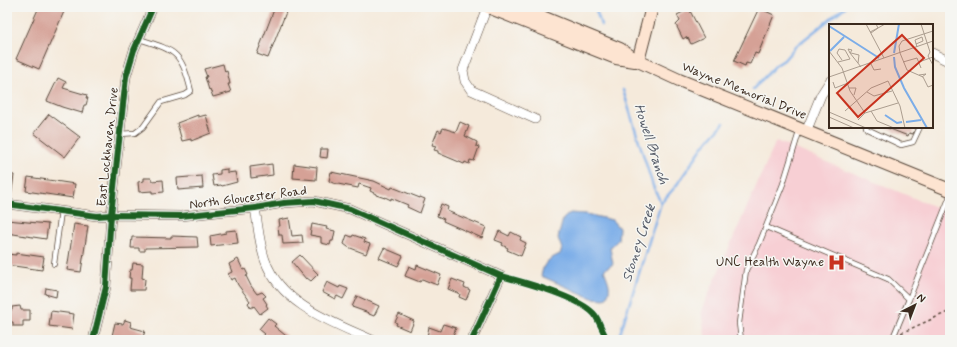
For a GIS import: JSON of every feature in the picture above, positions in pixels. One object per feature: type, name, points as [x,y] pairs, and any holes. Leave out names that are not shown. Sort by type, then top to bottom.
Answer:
[{"type":"main road","name":"Wayne Memorial Drive","points":[[488,7],[616,58],[638,61]]},
{"type":"main road","name":"Wayne Memorial Drive","points":[[518,7],[620,49],[638,61],[679,80],[950,190]]},
{"type":"main road","points":[[638,61],[652,7]]},
{"type":"street","name":"East Lockhaven Drive","points":[[93,340],[106,287],[111,215],[126,77],[134,50],[153,7]]},
{"type":"street","points":[[488,7],[463,70],[465,81],[471,90],[535,119]]},
{"type":"street","points":[[933,54],[950,62]]},
{"type":"street","points":[[803,130],[829,83]]},
{"type":"street","name":"North Gloucester Road","points":[[7,204],[97,216],[181,216],[255,208],[284,203],[314,201],[350,209],[501,276],[472,340]]},
{"type":"street","points":[[255,208],[265,260],[272,275],[284,290],[314,314],[372,340]]},
{"type":"lane","points":[[120,134],[135,133],[143,127],[161,102],[185,95],[191,91],[184,64],[178,56],[167,48],[139,39]]},
{"type":"lane","points":[[866,128],[901,145],[913,142],[920,128]]},
{"type":"lane","points":[[742,340],[739,323],[746,270],[766,228],[803,130]]},
{"type":"lane","points":[[893,340],[950,196]]},
{"type":"lane","points":[[54,264],[61,211]]},
{"type":"lane","points":[[766,228],[888,279],[909,298]]},
{"type":"path","points":[[895,333],[901,332],[950,312]]},
{"type":"shaded area","name":"UNC Health Wayne","points":[[776,141],[950,213],[950,340],[706,340],[701,311]]},
{"type":"water","points":[[570,213],[586,214],[612,220],[619,228],[618,240],[610,248],[613,264],[604,270],[609,288],[609,292],[605,299],[592,298],[541,276],[543,268],[547,262],[560,254],[562,249],[558,238],[563,219]]},
{"type":"building","points":[[39,7],[66,7],[39,69],[16,59]]},
{"type":"building","points":[[275,7],[288,7],[268,58],[257,54]]},
{"type":"building","points":[[759,8],[774,15],[758,54],[755,53],[750,64],[746,63],[745,66],[734,61]]},
{"type":"building","points":[[689,9],[704,38],[691,44],[688,38],[687,39],[686,37],[683,39],[676,25],[680,21],[677,15]]},
{"type":"building","points":[[223,64],[225,72],[227,71],[230,84],[228,84],[231,92],[213,97],[210,89],[209,90],[204,69]]},
{"type":"building","points":[[58,78],[66,82],[63,88],[87,95],[86,98],[88,98],[82,113],[47,101]]},
{"type":"building","points":[[49,114],[80,137],[65,157],[34,133]]},
{"type":"building","points":[[198,115],[198,117],[206,115],[211,133],[191,141],[191,139],[182,141],[177,123]]},
{"type":"building","points":[[460,122],[469,126],[465,136],[477,142],[476,146],[479,147],[474,161],[470,160],[469,164],[465,162],[464,164],[438,153],[438,151],[434,150],[436,146],[432,145],[438,130],[441,132],[443,128],[456,132]]},
{"type":"building","points":[[888,128],[916,128],[913,134],[909,133],[908,136]]},
{"type":"building","points":[[321,149],[328,149],[327,158],[320,157]]},
{"type":"building","points":[[272,164],[273,175],[251,178],[250,167]]},
{"type":"building","points":[[294,164],[317,167],[316,180],[293,178]]},
{"type":"building","points":[[227,169],[227,173],[235,172],[237,182],[222,186],[214,186],[212,175],[220,174],[220,170]]},
{"type":"building","points":[[331,172],[374,181],[391,189],[392,187],[425,199],[420,213],[407,207],[408,205],[391,198],[391,200],[376,195],[370,191],[371,188],[359,184],[358,188],[333,183],[329,181]]},
{"type":"building","points":[[7,174],[14,175],[11,198],[7,198]]},
{"type":"building","points":[[202,176],[203,188],[178,190],[177,178]]},
{"type":"building","points":[[28,177],[75,184],[73,198],[26,191]]},
{"type":"building","points":[[144,178],[151,178],[152,181],[163,180],[164,192],[139,192],[138,182],[144,181]]},
{"type":"building","points":[[441,204],[448,207],[447,211],[486,227],[482,238],[443,221],[444,219],[437,216]]},
{"type":"building","points":[[289,218],[292,236],[302,235],[303,243],[283,244],[282,235],[279,235],[279,220]]},
{"type":"building","points":[[7,220],[48,224],[46,239],[7,233]]},
{"type":"building","points":[[74,224],[88,226],[81,272],[67,270]]},
{"type":"building","points":[[312,224],[327,227],[326,229],[335,231],[333,241],[331,241],[330,245],[321,243],[321,237],[310,235]]},
{"type":"building","points":[[236,230],[238,243],[211,246],[210,236],[226,233],[226,231]]},
{"type":"building","points":[[499,231],[509,236],[511,232],[521,237],[520,240],[526,243],[521,256],[507,250],[508,248],[502,245],[503,243],[495,240]]},
{"type":"building","points":[[347,235],[352,237],[353,235],[365,239],[364,242],[370,244],[366,254],[344,244]]},
{"type":"building","points":[[171,236],[197,237],[198,247],[145,248],[145,251],[139,251],[139,248],[131,248],[132,237],[171,238]]},
{"type":"building","points":[[384,248],[403,256],[398,266],[379,258]]},
{"type":"building","points":[[16,253],[44,257],[42,270],[7,265],[7,254],[16,255]]},
{"type":"building","points":[[300,255],[318,274],[311,281],[307,278],[306,279],[292,262]]},
{"type":"building","points":[[238,259],[243,270],[245,269],[248,275],[246,276],[251,286],[257,294],[262,292],[266,296],[263,298],[268,308],[260,314],[254,306],[251,308],[248,303],[250,301],[238,285],[235,278],[231,280],[228,274],[232,272],[229,264]]},
{"type":"building","points":[[133,263],[143,264],[142,278],[145,279],[144,290],[130,290],[131,278],[129,278]]},
{"type":"building","points":[[417,265],[441,275],[437,285],[422,279],[420,282],[405,276],[409,266],[416,269]]},
{"type":"building","points":[[452,279],[465,284],[464,287],[470,290],[466,300],[459,297],[460,294],[448,289]]},
{"type":"building","points":[[327,282],[339,288],[340,286],[348,289],[343,299],[337,296],[335,299],[322,292]]},
{"type":"building","points":[[46,288],[57,290],[56,297],[45,294]]},
{"type":"building","points":[[357,296],[379,306],[374,316],[352,307]]},
{"type":"building","points":[[20,306],[21,310],[30,310],[30,321],[23,321],[23,326],[13,326],[13,322],[7,322],[7,310],[12,310],[12,307]]},
{"type":"building","points":[[51,311],[74,314],[72,329],[49,326]]},
{"type":"building","points":[[399,314],[414,321],[410,331],[396,325],[397,323],[395,322]]},
{"type":"building","points":[[268,318],[276,324],[274,326],[291,340],[268,340],[263,336],[265,334],[259,329]]},
{"type":"building","points":[[125,320],[131,322],[130,327],[145,331],[142,340],[128,340],[112,336],[115,323],[123,324]]},
{"type":"building","points":[[443,324],[456,328],[451,340],[433,340],[427,337],[429,327],[440,331]]},
{"type":"waterway","name":"Howell Branch","points":[[595,7],[601,25]]},
{"type":"waterway","name":"Stoney Creek","points":[[753,89],[776,65],[784,60],[796,46],[845,7]]},
{"type":"waterway","name":"Howell Branch","points":[[623,90],[653,186],[661,203]]},
{"type":"waterway","name":"Stoney Creek","points":[[618,340],[661,203],[676,186],[704,145],[724,123]]},
{"type":"cycle path","points":[[93,340],[106,287],[111,215],[126,77],[134,50],[153,7]]},
{"type":"cycle path","points":[[7,204],[97,216],[181,216],[255,208],[284,203],[314,201],[350,209],[501,276],[551,291],[578,302],[588,308],[595,315],[606,337],[605,340]]},
{"type":"cycle path","points":[[472,340],[501,276]]},
{"type":"place","name":"UNC Health Wayne","points":[[837,262]]}]
